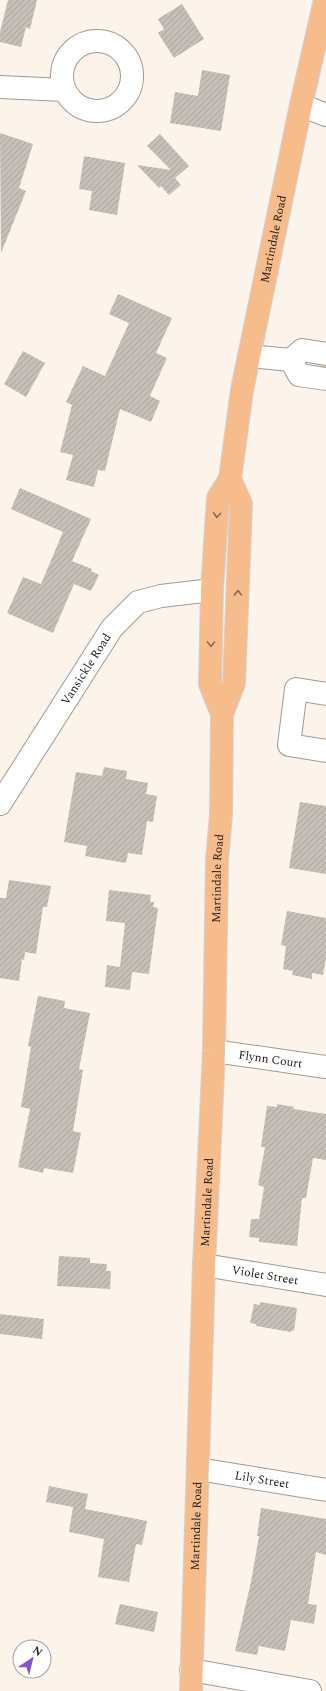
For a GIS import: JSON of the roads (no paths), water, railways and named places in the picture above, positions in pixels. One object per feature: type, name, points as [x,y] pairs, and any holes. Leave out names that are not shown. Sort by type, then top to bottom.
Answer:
[{"type":"main road","name":"Martindale Road","points":[[222,714],[210,684],[212,590],[218,498],[230,479],[242,390],[301,105],[325,0]]},
{"type":"main road","name":"Martindale Road","points":[[191,1691],[204,1265],[214,1051],[218,860],[221,815],[222,714],[234,683],[241,504],[230,479]]},
{"type":"street","points":[[0,87],[64,90]]},
{"type":"street","points":[[301,105],[326,115]]},
{"type":"street","points":[[250,356],[291,360],[302,350],[326,354]]},
{"type":"street","points":[[291,360],[300,375],[326,379]]},
{"type":"street","name":"Vansickle Road","points":[[0,804],[112,628],[138,602],[161,596],[212,590]]},
{"type":"street","points":[[326,694],[296,689],[290,745],[326,751]]},
{"type":"street","name":"Flynn Court","points":[[214,1051],[326,1067]]},
{"type":"street","name":"Violet Street","points":[[204,1265],[326,1285]]},
{"type":"street","name":"Lily Street","points":[[198,1469],[326,1490]]},
{"type":"street","points":[[192,1670],[310,1691]]}]
